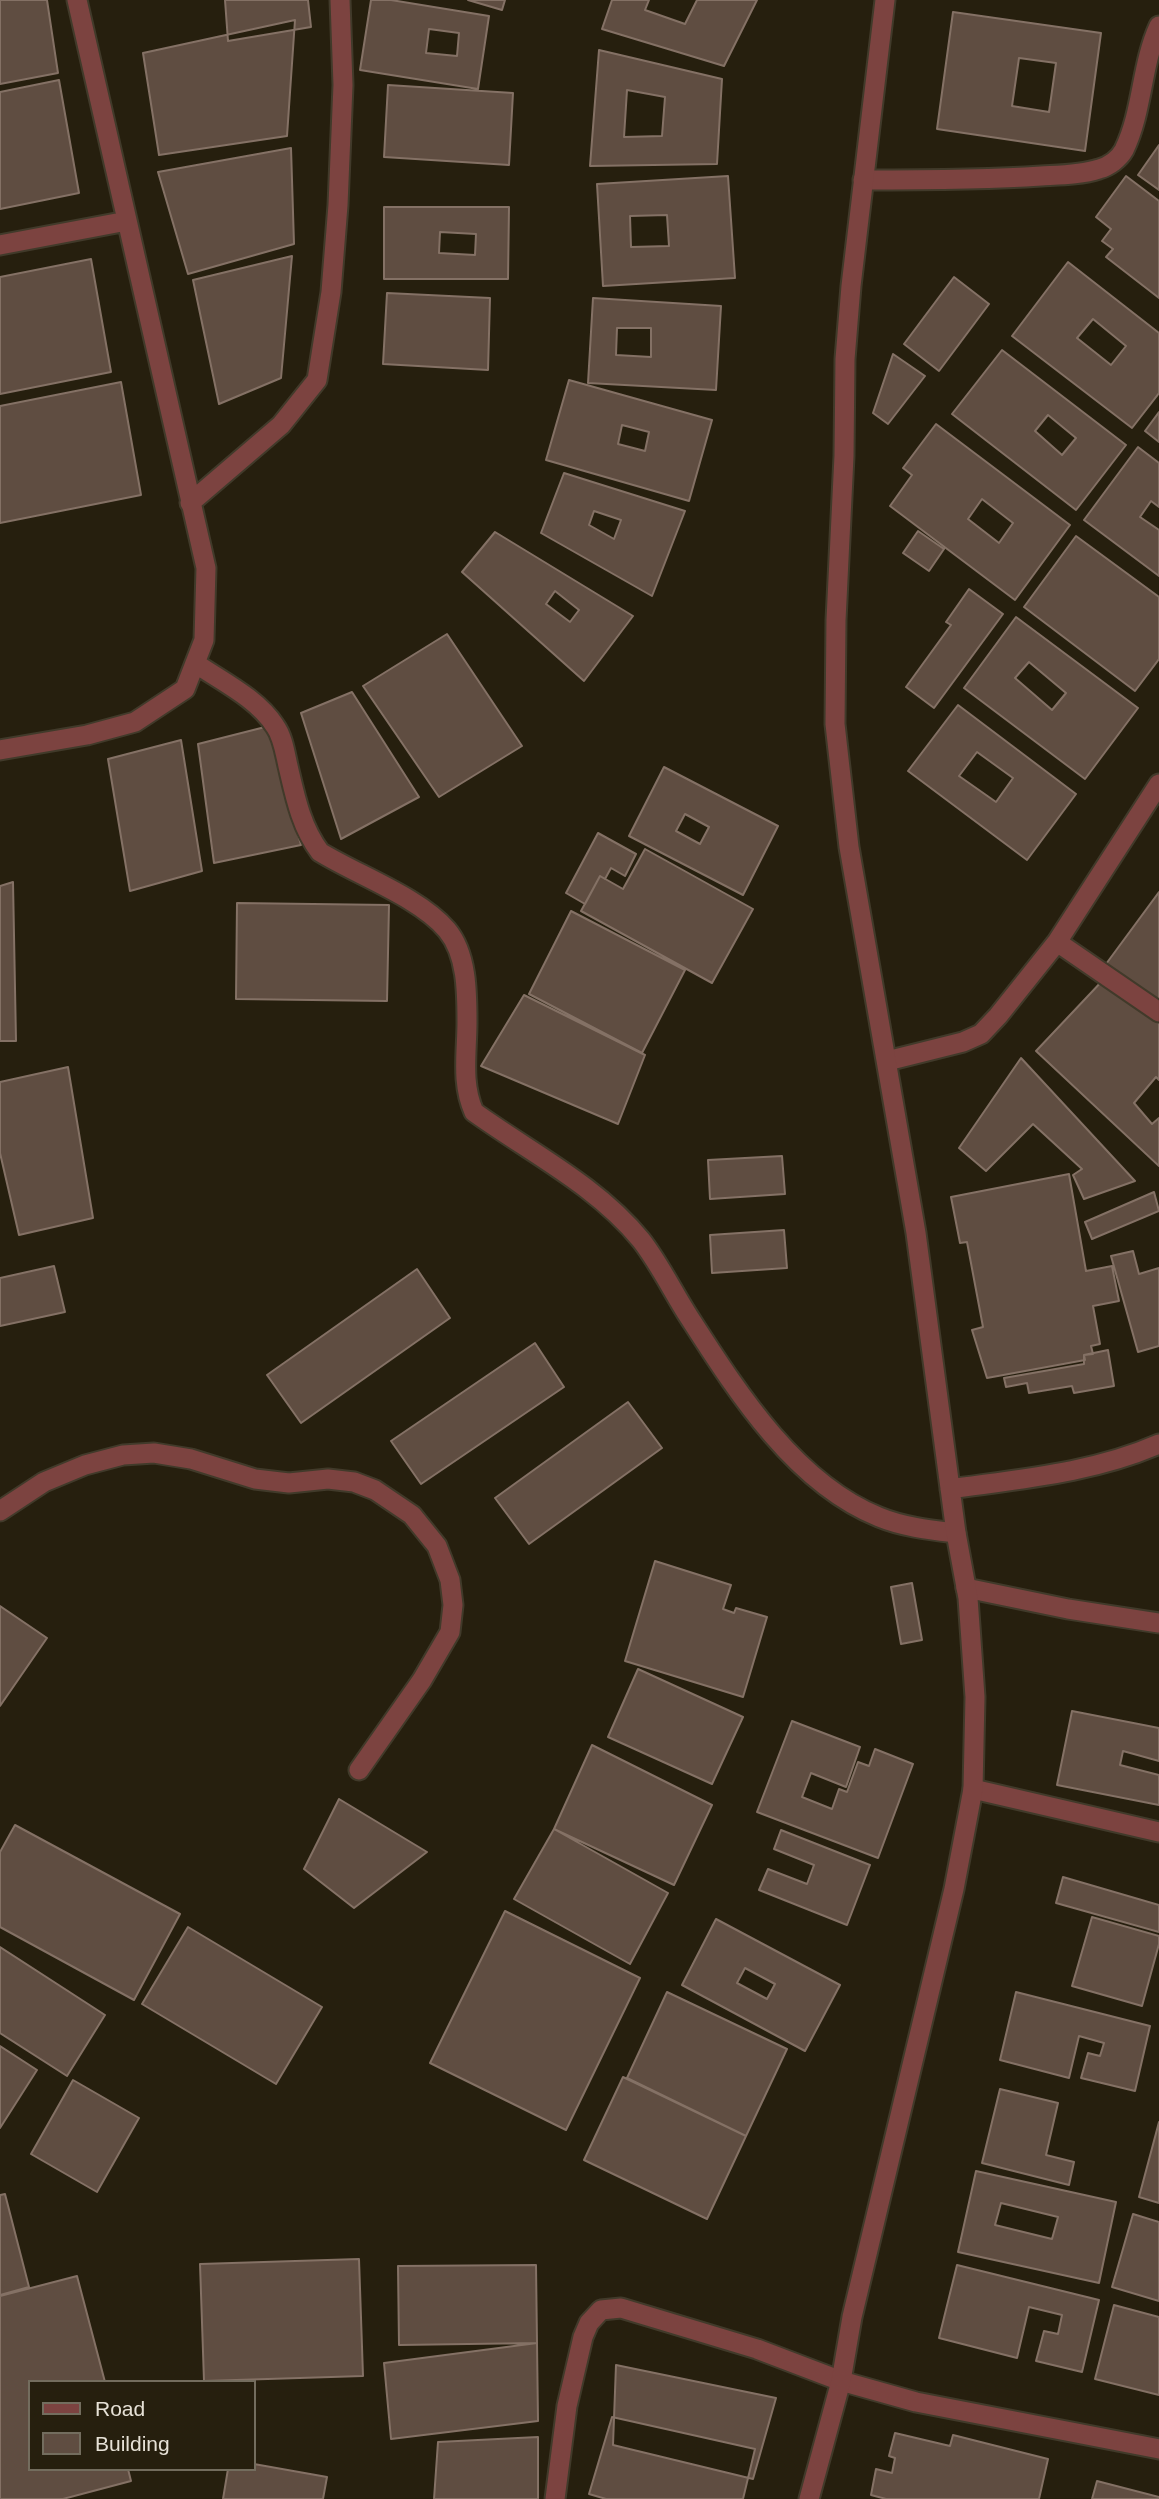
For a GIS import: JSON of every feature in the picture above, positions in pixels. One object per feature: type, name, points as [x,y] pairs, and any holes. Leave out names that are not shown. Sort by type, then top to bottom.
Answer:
[{"type":"street","points":[[0,750],[88,735],[135,722],[186,689],[204,640],[206,568],[77,0]]},
{"type":"street","points":[[190,503],[281,425],[317,380],[331,292],[338,205],[343,85],[340,0]]},
{"type":"street","points":[[808,2499],[841,2381],[852,2317],[954,1889],[973,1789],[975,1697],[966,1588],[956,1533],[916,1233],[849,847],[835,724],[845,359],[885,0]]},
{"type":"street","points":[[863,180],[997,179],[1098,170],[1115,161],[1124,151],[1150,46],[1159,26]]},
{"type":"street","points":[[0,245],[127,220]]},
{"type":"street","points":[[195,663],[258,706],[275,726],[309,837],[320,852],[422,908],[447,930],[460,956],[466,984],[465,1074],[468,1097],[474,1112],[592,1191],[641,1241],[746,1404],[800,1464],[841,1498],[881,1518],[922,1529],[956,1533]]},
{"type":"street","points":[[887,1061],[963,1042],[981,1034],[1057,942],[1159,784]]},
{"type":"street","points":[[1057,942],[1159,1012]]},
{"type":"street","points":[[950,1489],[1059,1473],[1107,1462],[1159,1444]]},
{"type":"street","points":[[0,1511],[44,1482],[85,1465],[123,1455],[154,1453],[191,1459],[255,1479],[289,1483],[328,1479],[354,1482],[375,1490],[412,1515],[437,1546],[450,1580],[453,1605],[450,1632],[422,1680],[359,1770]]},
{"type":"street","points":[[966,1588],[1068,1609],[1159,1623]]},
{"type":"street","points":[[973,1789],[1159,1832]]},
{"type":"street","points":[[555,2499],[567,2406],[583,2337],[589,2323],[601,2310],[621,2308],[757,2348],[841,2381],[916,2402],[1159,2449]]},
{"type":"building","points":[[0,0],[47,0],[58,73],[0,84]]},
{"type":"building","points":[[225,0],[308,0],[311,27],[228,41]]},
{"type":"building","points":[[371,0],[391,0],[489,16],[478,89],[360,70]],"holes":[[[429,29],[459,33],[457,56],[426,53]]]},
{"type":"building","points":[[468,0],[505,0],[502,10]]},
{"type":"building","points":[[612,0],[649,0],[645,10],[685,24],[697,0],[757,0],[724,66],[602,29]]},
{"type":"building","points":[[953,12],[1101,33],[1085,151],[937,129]],"holes":[[[1019,58],[1056,63],[1049,112],[1012,106]]]},
{"type":"building","points":[[295,20],[287,136],[159,155],[143,53]]},
{"type":"building","points":[[599,50],[722,79],[717,164],[590,166]],"holes":[[[627,90],[665,97],[662,136],[624,137]]]},
{"type":"building","points":[[59,80],[79,193],[0,209],[0,92]]},
{"type":"building","points":[[388,85],[513,93],[509,165],[384,157]]},
{"type":"building","points":[[1159,145],[1159,190],[1138,175]]},
{"type":"building","points":[[291,148],[294,244],[188,274],[158,172]]},
{"type":"building","points":[[728,176],[735,278],[603,286],[597,184]],"holes":[[[667,215],[669,246],[631,247],[630,216]]]},
{"type":"building","points":[[1126,176],[1159,201],[1159,298],[1106,257],[1113,249],[1102,241],[1111,229],[1096,217]]},
{"type":"building","points":[[384,207],[509,207],[508,279],[384,279]],"holes":[[[440,232],[476,234],[475,255],[439,253]]]},
{"type":"building","points":[[292,256],[281,378],[219,404],[193,280]]},
{"type":"building","points":[[91,259],[111,372],[0,394],[0,277]]},
{"type":"building","points":[[1068,262],[1159,333],[1159,393],[1132,428],[1012,336]],"holes":[[[1093,319],[1126,346],[1111,365],[1077,338]]]},
{"type":"building","points":[[954,277],[989,304],[939,371],[904,344]]},
{"type":"building","points":[[387,293],[490,298],[488,370],[383,364]]},
{"type":"building","points":[[593,298],[721,306],[716,390],[588,383]],"holes":[[[617,328],[651,328],[651,357],[616,355]]]},
{"type":"building","points":[[1002,350],[1126,445],[1076,510],[952,414]],"holes":[[[1048,415],[1076,438],[1062,455],[1035,431]]]},
{"type":"building","points":[[893,354],[925,376],[888,424],[873,413]]},
{"type":"building","points":[[569,380],[712,420],[689,501],[546,460]],"holes":[[[622,425],[649,432],[645,451],[618,444]]]},
{"type":"building","points":[[121,382],[141,495],[0,523],[0,406]]},
{"type":"building","points":[[1159,412],[1159,442],[1145,431]]},
{"type":"building","points":[[936,424],[1070,525],[1015,600],[890,506],[912,475],[903,468]],"holes":[[[982,499],[1013,523],[999,543],[968,519]]]},
{"type":"building","points":[[1138,447],[1159,463],[1159,507],[1151,501],[1140,517],[1159,530],[1159,576],[1084,520]]},
{"type":"building","points":[[564,473],[685,511],[652,596],[541,533]],"holes":[[[594,511],[621,520],[614,539],[589,525]]]},
{"type":"building","points":[[918,531],[944,549],[929,571],[903,553]]},
{"type":"building","points":[[495,532],[633,616],[584,681],[462,572]],"holes":[[[555,591],[579,610],[570,622],[546,604]]]},
{"type":"building","points":[[1076,536],[1159,597],[1159,659],[1135,691],[1024,607]]},
{"type":"building","points":[[969,589],[1003,614],[934,708],[906,687],[951,625],[946,622]]},
{"type":"building","points":[[1016,617],[1138,708],[1085,779],[964,688]],"holes":[[[1029,662],[1066,693],[1052,710],[1015,678]]]},
{"type":"building","points":[[447,634],[522,746],[439,797],[363,686]]},
{"type":"building","points":[[352,692],[419,797],[341,839],[301,713]]},
{"type":"building","points":[[958,705],[1076,794],[1027,860],[908,771]],"holes":[[[977,752],[1013,778],[996,802],[959,776]]]},
{"type":"building","points":[[269,726],[301,845],[214,863],[198,744]]},
{"type":"building","points":[[181,740],[202,871],[130,891],[108,759]]},
{"type":"building","points":[[664,767],[778,826],[743,895],[629,836]],"holes":[[[685,814],[709,827],[700,844],[676,831]]]},
{"type":"building","points":[[598,833],[636,854],[625,876],[611,868],[605,879],[600,876],[585,904],[566,893]]},
{"type":"building","points":[[645,849],[753,909],[712,983],[581,911],[600,876],[623,889]]},
{"type":"building","points":[[13,882],[16,1041],[0,1041],[0,886]]},
{"type":"building","points":[[1159,892],[1159,1003],[1106,964]]},
{"type":"building","points":[[237,903],[389,905],[387,1001],[236,999]]},
{"type":"building","points":[[571,911],[685,970],[642,1053],[529,994]]},
{"type":"building","points":[[1104,979],[1159,1021],[1159,1080],[1156,1077],[1134,1103],[1152,1124],[1159,1118],[1159,1166],[1036,1051]]},
{"type":"building","points":[[524,995],[645,1055],[618,1124],[481,1066]]},
{"type":"building","points":[[1021,1058],[1135,1181],[1084,1199],[1073,1175],[1082,1169],[1033,1124],[986,1171],[959,1148]]},
{"type":"building","points":[[68,1067],[93,1218],[19,1235],[0,1153],[0,1082]]},
{"type":"building","points":[[782,1156],[785,1194],[710,1199],[708,1160]]},
{"type":"building","points":[[1069,1174],[1086,1271],[1112,1266],[1119,1301],[1093,1306],[1100,1344],[1091,1346],[1093,1354],[1084,1355],[1085,1360],[987,1378],[972,1330],[983,1327],[967,1242],[960,1243],[951,1197]]},
{"type":"building","points":[[1154,1192],[1159,1211],[1092,1239],[1085,1222]]},
{"type":"building","points":[[784,1230],[787,1268],[712,1273],[710,1235]]},
{"type":"building","points":[[1133,1251],[1139,1274],[1159,1268],[1159,1346],[1138,1352],[1111,1256]]},
{"type":"building","points":[[54,1266],[65,1312],[0,1326],[0,1278]]},
{"type":"building","points":[[417,1269],[450,1318],[301,1423],[267,1375]]},
{"type":"building","points":[[535,1343],[564,1387],[421,1484],[391,1441]]},
{"type":"building","points":[[1108,1350],[1114,1386],[1074,1393],[1072,1386],[1029,1393],[1027,1383],[1006,1387],[1004,1378],[1084,1364],[1084,1355]]},
{"type":"building","points":[[628,1402],[662,1448],[529,1544],[495,1498]]},
{"type":"building","points":[[655,1561],[731,1585],[723,1609],[734,1613],[736,1608],[767,1617],[743,1697],[625,1661]]},
{"type":"building","points":[[912,1583],[922,1640],[901,1644],[891,1587]]},
{"type":"building","points":[[0,1606],[47,1638],[0,1706]]},
{"type":"building","points":[[638,1669],[743,1717],[712,1784],[608,1737]]},
{"type":"building","points":[[1072,1711],[1159,1728],[1159,1761],[1123,1751],[1120,1765],[1159,1775],[1159,1805],[1057,1785]]},
{"type":"building","points":[[792,1721],[860,1747],[846,1787],[811,1773],[802,1797],[832,1809],[839,1789],[847,1792],[858,1762],[869,1766],[875,1749],[913,1764],[878,1858],[757,1812]]},
{"type":"building","points":[[592,1745],[712,1805],[674,1885],[554,1829]]},
{"type":"building","points":[[339,1799],[427,1852],[354,1908],[304,1869]]},
{"type":"building","points":[[15,1825],[180,1914],[134,2000],[0,1927],[0,1852]]},
{"type":"building","points":[[554,1829],[668,1893],[630,1964],[514,1899]]},
{"type":"building","points":[[781,1830],[870,1865],[847,1925],[759,1890],[768,1869],[807,1884],[814,1865],[774,1849]]},
{"type":"building","points":[[1063,1877],[1159,1905],[1159,1932],[1056,1903]]},
{"type":"building","points":[[505,1911],[640,1978],[566,2130],[430,2063]]},
{"type":"building","points":[[1092,1917],[1159,1936],[1142,2006],[1072,1986]]},
{"type":"building","points":[[716,1919],[840,1985],[805,2051],[682,1985]],"holes":[[[745,1968],[775,1984],[767,1999],[737,1983]]]},
{"type":"building","points":[[188,1927],[322,2007],[276,2084],[142,2004]]},
{"type":"building","points":[[0,1947],[105,2015],[67,2076],[0,2033]]},
{"type":"building","points":[[667,1992],[787,2049],[746,2136],[627,2078]]},
{"type":"building","points":[[1016,1992],[1150,2026],[1135,2091],[1081,2078],[1088,2053],[1100,2056],[1104,2043],[1079,2036],[1069,2078],[1000,2060]]},
{"type":"building","points":[[0,2046],[37,2070],[0,2128]]},
{"type":"building","points":[[623,2077],[746,2136],[707,2219],[584,2160]]},
{"type":"building","points":[[73,2080],[139,2118],[97,2192],[31,2154]]},
{"type":"building","points":[[1000,2089],[1058,2103],[1046,2155],[1074,2162],[1069,2185],[982,2163]]},
{"type":"building","points":[[1159,2122],[1159,2203],[1139,2197]]},
{"type":"building","points":[[976,2171],[1116,2202],[1099,2283],[958,2252]],"holes":[[[1001,2203],[1058,2217],[1052,2239],[995,2225]]]},
{"type":"building","points":[[5,2194],[29,2287],[0,2295],[0,2195]]},
{"type":"building","points":[[1133,2214],[1159,2222],[1159,2301],[1112,2287]]},
{"type":"building","points":[[359,2259],[363,2376],[204,2380],[200,2264]]},
{"type":"building","points":[[536,2265],[537,2343],[399,2345],[398,2266]]},
{"type":"building","points":[[957,2265],[1099,2300],[1082,2372],[1036,2361],[1044,2331],[1058,2334],[1062,2315],[1029,2307],[1017,2358],[939,2338]]},
{"type":"building","points":[[77,2276],[104,2380],[28,2380],[28,2471],[128,2471],[131,2481],[63,2499],[0,2499],[0,2296]]},
{"type":"building","points":[[1114,2305],[1159,2317],[1159,2395],[1095,2379]]},
{"type":"building","points":[[537,2343],[538,2421],[391,2439],[384,2363]]},
{"type":"building","points":[[616,2365],[776,2398],[753,2479],[613,2445]]},
{"type":"building","points":[[612,2417],[755,2449],[743,2499],[606,2499],[589,2494]]},
{"type":"building","points":[[895,2433],[950,2446],[953,2435],[1048,2459],[1039,2499],[886,2499],[871,2495],[876,2469],[892,2473],[895,2458],[889,2456]]},
{"type":"building","points":[[538,2437],[538,2499],[434,2499],[438,2442]]},
{"type":"building","points":[[256,2464],[327,2477],[323,2499],[223,2499],[228,2471],[256,2471]]},
{"type":"building","points":[[1097,2481],[1159,2497],[1159,2499],[1092,2499]]}]
